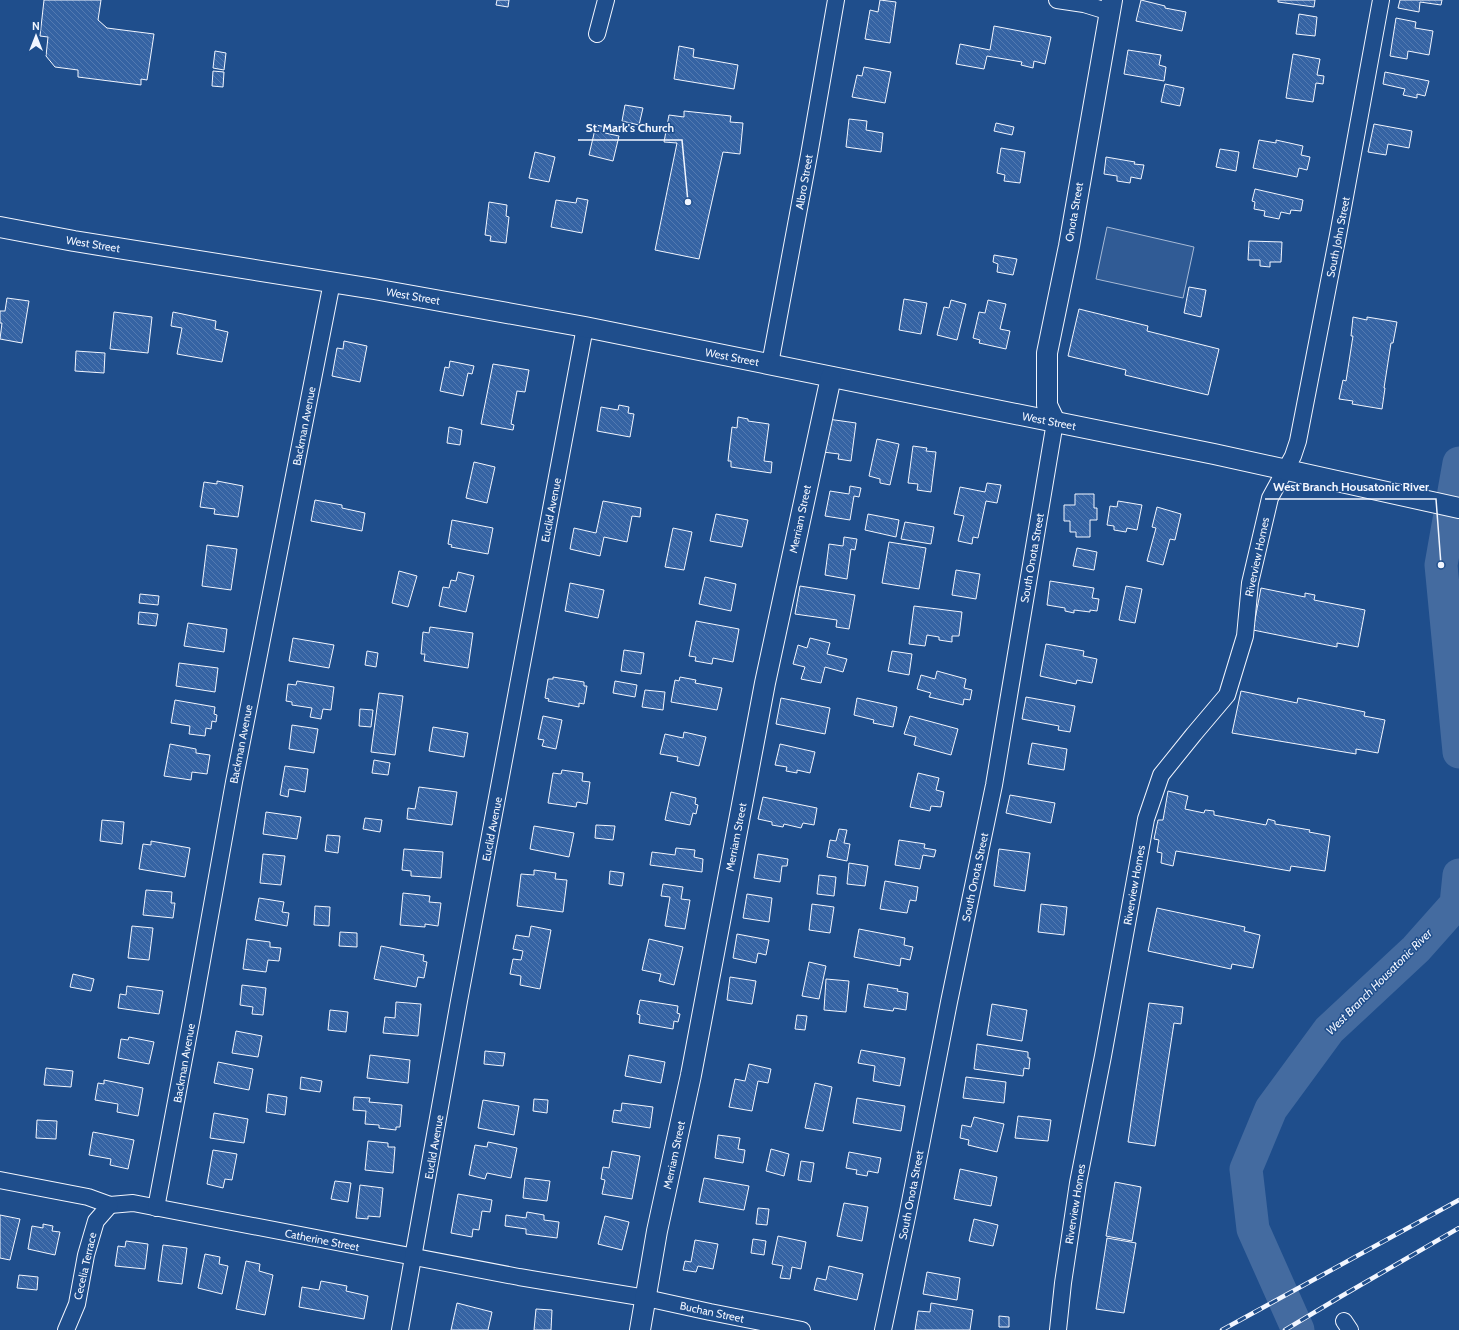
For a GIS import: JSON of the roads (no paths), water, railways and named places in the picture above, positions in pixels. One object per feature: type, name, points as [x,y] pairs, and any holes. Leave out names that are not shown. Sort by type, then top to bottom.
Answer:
[{"type":"street","points":[[597,34],[606,0]]},
{"type":"street","name":"Albro Street","points":[[770,364],[836,0]]},
{"type":"street","points":[[1057,0],[1111,6]]},
{"type":"street","name":"South John Street","points":[[1284,470],[1295,451],[1298,441],[1338,235],[1381,0]]},
{"type":"street","name":"Onota Street","points":[[1055,422],[1047,405],[1047,353],[1069,246],[1111,6]]},
{"type":"street","name":"West Street","points":[[0,227],[74,241],[332,282],[585,327],[1214,454],[1459,508]]},
{"type":"street","name":"Backman Avenue","points":[[156,1208],[188,1041],[234,782],[332,282]]},
{"type":"street","name":"Euclid Avenue","points":[[400,1330],[459,1001],[585,327]]},
{"type":"street","name":"Merriam Street","points":[[640,1330],[657,1231],[691,1075],[765,683],[831,377]]},
{"type":"street","name":"South Onota Street","points":[[882,1330],[908,1212],[949,1002],[994,785],[1055,422]]},
{"type":"street","name":"Riverview Homes","points":[[1058,1330],[1063,1283],[1078,1183],[1103,1056],[1146,819],[1160,775],[1227,695],[1245,636],[1250,583],[1270,498],[1284,470]]},
{"type":"street","name":"Catherine Street","points":[[0,1180],[88,1196],[110,1205],[134,1203],[414,1258],[646,1298]]},
{"type":"street","name":"Cecelia Terrace","points":[[66,1330],[77,1304],[86,1255],[96,1221],[110,1205]]},
{"type":"street","name":"Buchan Street","points":[[646,1298],[802,1330]]},
{"type":"waterway","name":"West Branch Housatonic River","points":[[1459,463],[1441,565],[1459,752]]},
{"type":"waterway","name":"West Branch Housatonic River","points":[[1298,1330],[1253,1229],[1246,1169],[1271,1109],[1329,1030],[1416,949],[1456,904],[1459,875]]},
{"type":"railway","points":[[1222,1330],[1459,1200]]},
{"type":"railway","points":[[1285,1330],[1459,1228]]},
{"type":"place","name":"St. Mark's Church","points":[[688,202]]},
{"type":"place","name":"West Branch Housatonic River","points":[[1441,565]]}]
